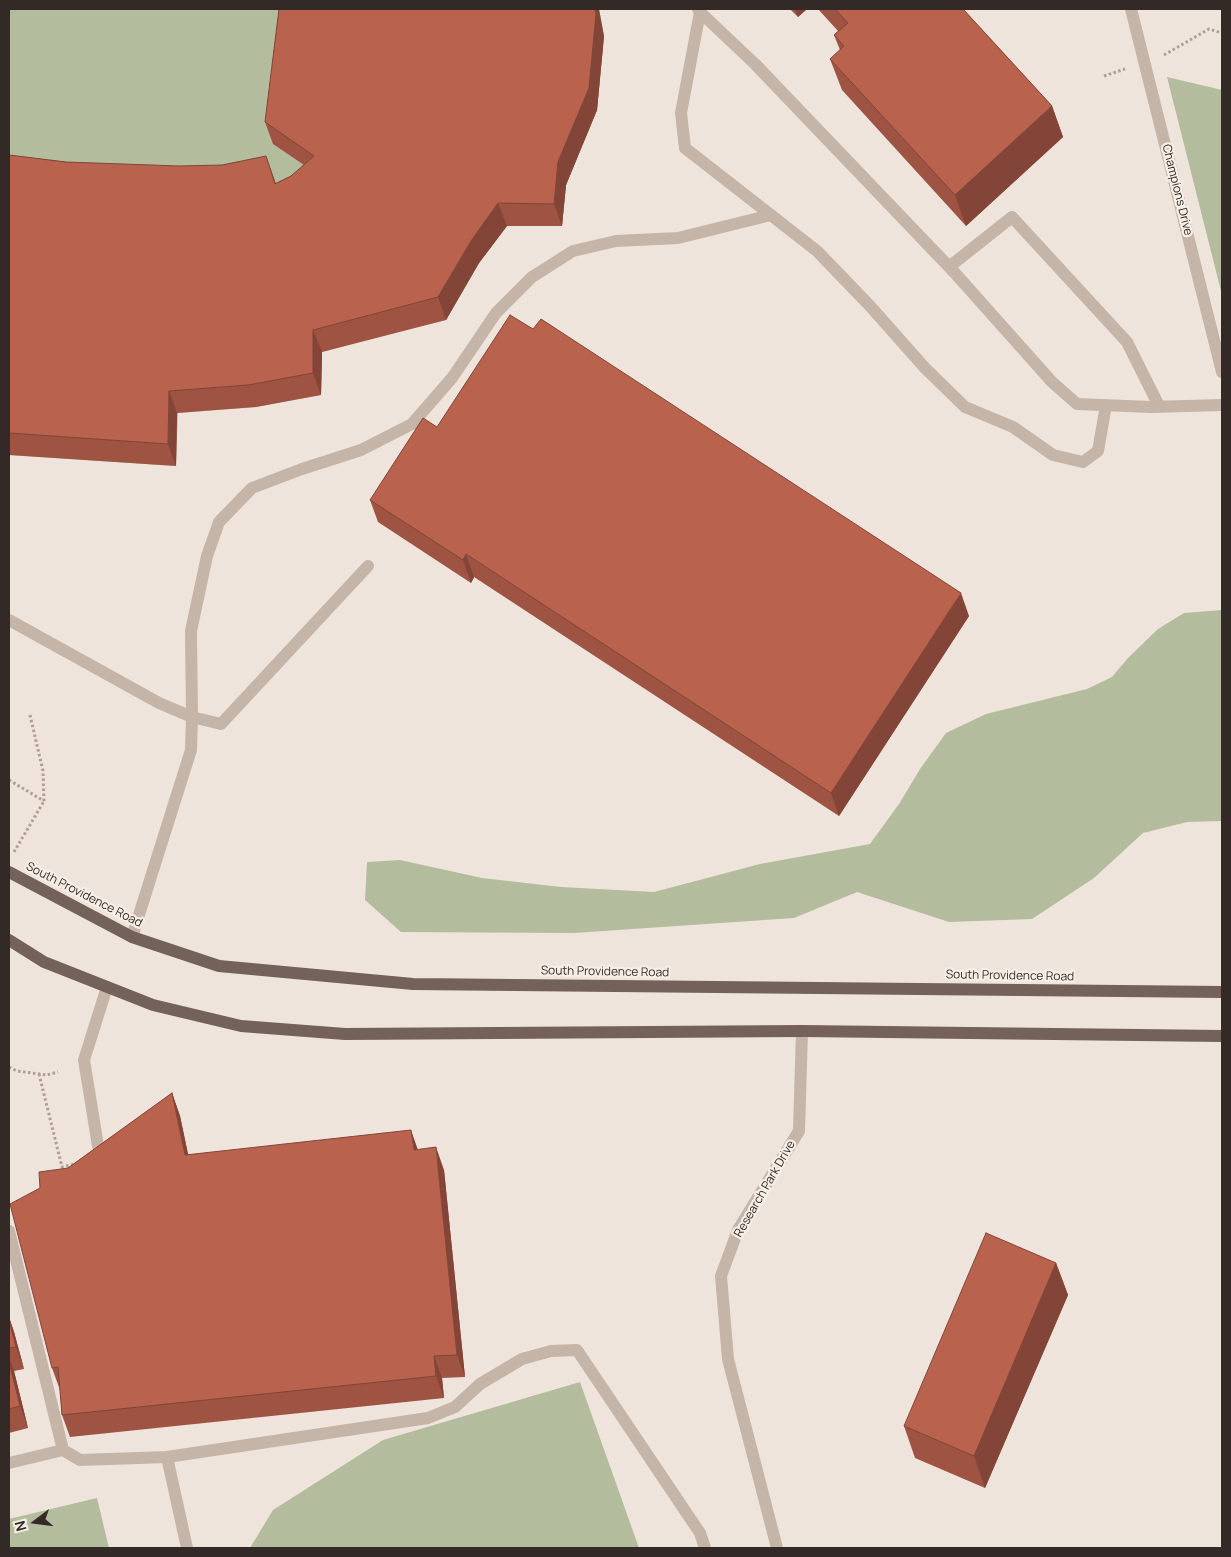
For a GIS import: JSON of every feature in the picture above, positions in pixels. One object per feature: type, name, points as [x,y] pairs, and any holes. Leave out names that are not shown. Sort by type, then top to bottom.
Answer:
[{"type":"main road","name":"South Providence Road","points":[[9,872],[132,937],[218,966],[413,984],[1222,992]]},
{"type":"main road","points":[[9,940],[44,962],[153,1005],[242,1026],[345,1034],[802,1031],[1222,1036]]},
{"type":"street","name":"Champions Drive","points":[[1131,9],[1222,372]]},
{"type":"street","points":[[699,10],[681,113],[685,148],[817,251],[870,306],[924,368],[965,407],[1013,427],[1052,455],[1083,462],[1098,451],[1106,405]]},
{"type":"street","points":[[699,10],[755,64],[949,266],[1052,382],[1077,404],[1222,405]]},
{"type":"street","points":[[132,937],[191,750],[191,631],[207,556],[219,522],[252,488],[361,450],[412,424],[452,378],[496,313],[532,277],[573,251],[616,241],[678,238],[771,215]]},
{"type":"street","points":[[949,266],[1012,217],[1127,342],[1159,406]]},
{"type":"street","points":[[9,620],[159,703],[192,717],[220,724],[368,566]]},
{"type":"street","points":[[98,1146],[84,1060],[107,987]]},
{"type":"street","name":"Research Park Drive","points":[[777,1548],[728,1359],[721,1276],[738,1230],[799,1131],[802,1031]]},
{"type":"street","points":[[9,1231],[63,1450]]},
{"type":"street","points":[[9,1463],[63,1450],[80,1460],[167,1457],[428,1418],[455,1408],[480,1384],[522,1359],[551,1351],[577,1350],[700,1533],[705,1548]]},
{"type":"street","points":[[167,1457],[187,1548]]},
{"type":"path","points":[[14,852],[44,801],[43,771],[30,715]]},
{"type":"path","points":[[9,780],[44,801]]},
{"type":"path","points":[[9,1067],[17,1071],[47,1075],[58,1072]]},
{"type":"path","points":[[39,1074],[62,1167],[80,1162]]},
{"type":"green space","points":[[9,9],[599,9],[604,36],[597,110],[566,185],[562,226],[506,226],[479,263],[446,320],[322,352],[321,395],[256,407],[178,413],[176,466],[9,455]]},
{"type":"green space","points":[[1167,77],[1222,90],[1222,295]]},
{"type":"green space","points":[[1222,610],[1222,821],[1187,822],[1143,833],[1094,878],[1032,919],[949,922],[857,892],[794,918],[574,933],[401,932],[365,900],[367,862],[400,860],[482,878],[561,887],[654,892],[760,864],[870,844],[946,733],[986,714],[1087,689],[1112,677],[1128,658],[1158,629],[1184,613]]},
{"type":"green space","points":[[580,1382],[639,1548],[250,1548],[273,1510],[383,1440]]},
{"type":"green space","points":[[97,1498],[109,1548],[9,1548],[9,1519]]},
{"type":"building","points":[[279,9],[595,9],[589,88],[558,162],[554,204],[498,203],[471,241],[438,297],[313,330],[313,373],[248,385],[169,391],[168,444],[9,433],[9,155],[66,162],[179,166],[222,165],[266,156],[275,184],[291,176],[314,156],[265,122]]},
{"type":"building","points":[[835,9],[963,9],[1052,106],[955,195],[830,59],[844,46],[834,35],[848,23]]},
{"type":"building","points":[[510,315],[533,329],[541,319],[961,593],[831,793],[466,554],[463,560],[370,500],[423,418],[437,427]]},
{"type":"building","points":[[172,1093],[185,1155],[411,1130],[414,1150],[436,1147],[457,1355],[434,1356],[436,1376],[62,1415],[58,1367],[52,1368],[10,1204],[40,1188],[39,1172],[68,1168]]},
{"type":"building","points":[[986,1233],[1056,1263],[974,1456],[904,1426]]},
{"type":"building","points":[[9,1320],[16,1347],[9,1348]]},
{"type":"building","points":[[9,1362],[20,1406],[9,1409]]}]
